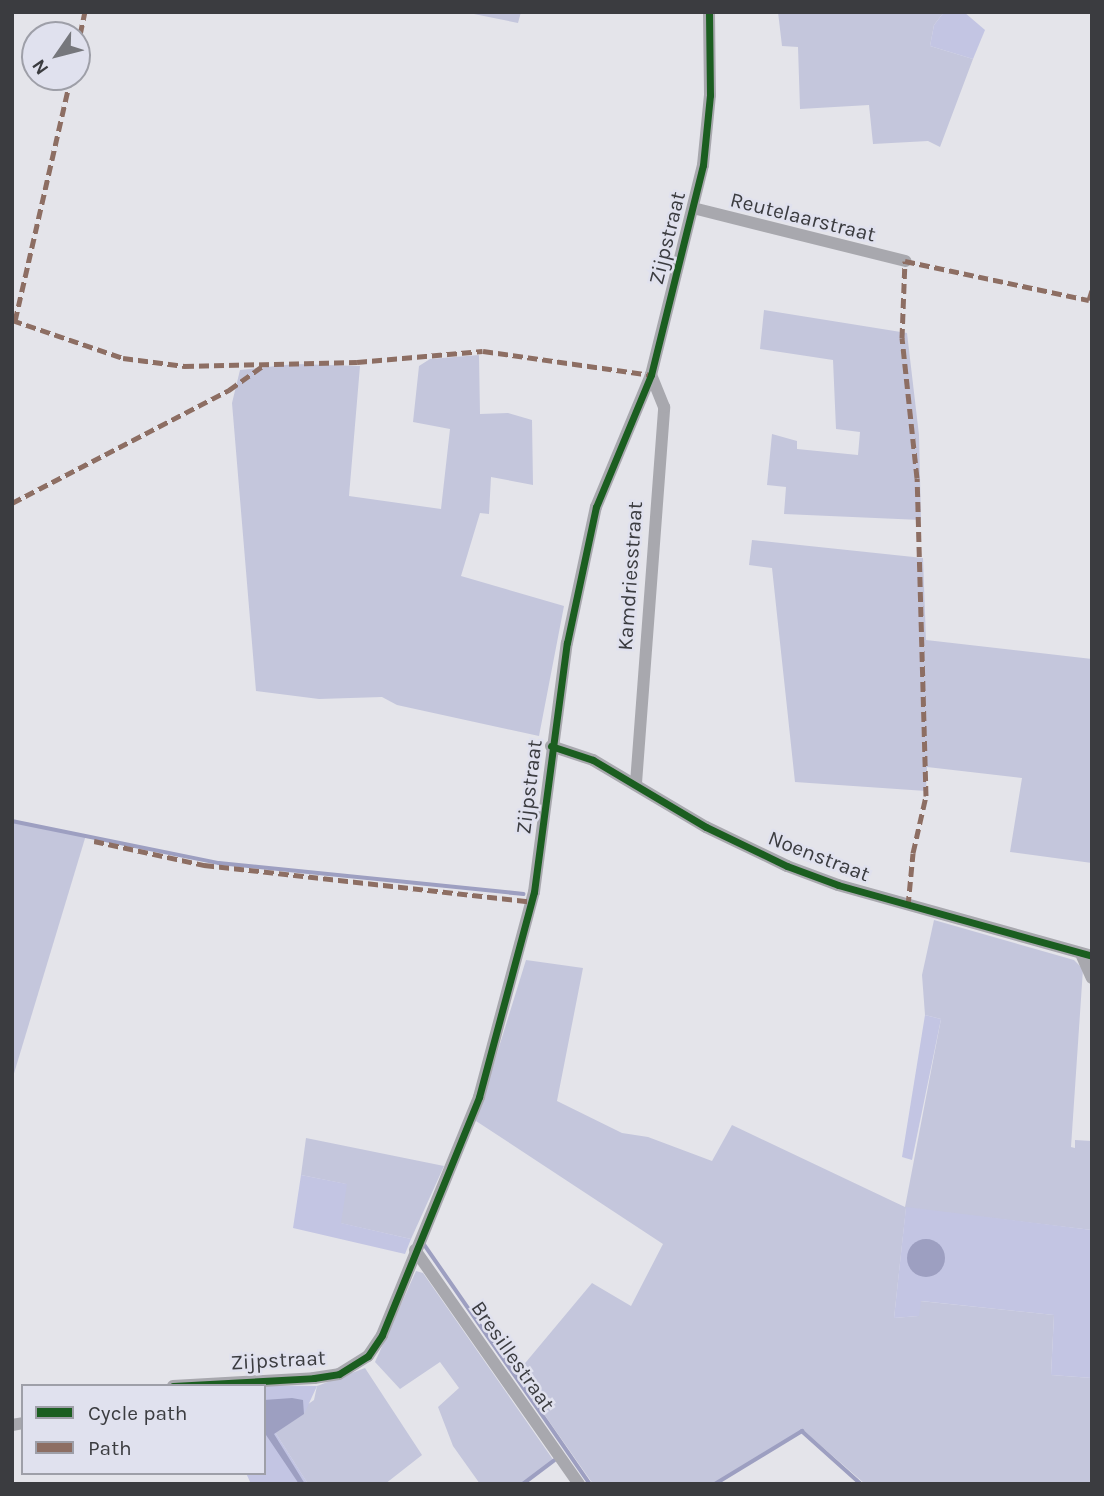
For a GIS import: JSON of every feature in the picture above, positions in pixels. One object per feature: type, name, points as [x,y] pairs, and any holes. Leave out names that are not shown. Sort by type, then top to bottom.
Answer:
[{"type":"street","name":"Zijpstraat","points":[[208,1384],[314,1378],[355,1367],[382,1335],[479,1097],[524,938],[551,746],[596,506],[651,375],[703,165],[710,95],[709,12]]},
{"type":"street","name":"Reutelaarstraat","points":[[693,208],[905,261]]},
{"type":"street","name":"Kamdriesstraat","points":[[636,783],[664,407],[651,375]]},
{"type":"street","name":"Noenstraat","points":[[551,746],[593,760],[636,783],[706,827],[787,866],[1087,956],[1092,978]]},
{"type":"street","name":"Bresillestraat","points":[[415,1250],[579,1484]]},
{"type":"shaded area","points":[[464,12],[521,12],[518,23]]},
{"type":"shaded area","points":[[778,12],[944,12],[934,25],[930,46],[973,59],[940,147],[928,141],[873,144],[869,105],[800,109],[798,47],[782,46]]},
{"type":"shaded area","points":[[944,12],[964,12],[985,30],[973,59],[930,46],[934,25]]},
{"type":"shaded area","points":[[764,310],[907,333],[919,435],[921,520],[784,514],[786,487],[767,485],[772,434],[797,441],[797,449],[858,455],[860,432],[836,429],[833,360],[760,349]]},
{"type":"shaded area","points":[[479,355],[480,414],[508,413],[532,420],[533,485],[491,477],[489,514],[480,513],[461,576],[564,606],[539,736],[397,705],[382,697],[319,699],[256,691],[232,403],[240,370],[295,364],[360,366],[349,496],[441,509],[450,429],[413,422],[419,366],[430,359]]},
{"type":"shaded area","points":[[752,540],[923,558],[926,640],[1092,659],[1092,863],[1010,852],[1022,778],[927,767],[926,791],[795,782],[772,568],[749,565]]},
{"type":"shaded area","points":[[12,821],[86,835],[12,1080]]},
{"type":"shaded area","points":[[934,920],[1074,960],[1083,969],[1071,1147],[1075,1148],[1075,1140],[1092,1141],[1092,1230],[906,1208],[894,1318],[918,1316],[920,1301],[1054,1315],[1051,1375],[1092,1378],[1092,1484],[865,1484],[803,1430],[713,1484],[593,1484],[516,1374],[592,1283],[631,1306],[663,1244],[476,1121],[526,960],[583,968],[557,1101],[622,1133],[648,1137],[712,1161],[732,1125],[905,1207],[941,1019],[925,1015],[922,975]]},
{"type":"shaded area","points":[[925,1015],[941,1019],[912,1160],[902,1157]]},
{"type":"shaded area","points":[[306,1138],[444,1166],[411,1239],[340,1223],[346,1184],[301,1175]]},
{"type":"shaded area","points":[[301,1175],[347,1184],[341,1223],[411,1239],[405,1254],[293,1228]]},
{"type":"shaded area","points":[[906,1207],[1092,1230],[1092,1378],[1051,1375],[1054,1315],[921,1301],[919,1316],[894,1318]]},
{"type":"shaded area","points":[[926,1239],[939,1245],[945,1258],[939,1271],[926,1277],[913,1271],[907,1258],[913,1245]]},
{"type":"shaded area","points":[[416,1271],[423,1273],[554,1461],[523,1484],[480,1484],[453,1446],[438,1407],[459,1388],[440,1362],[400,1389],[375,1362]]},
{"type":"shaded area","points":[[365,1368],[422,1455],[385,1484],[308,1484],[273,1429],[314,1400],[317,1386]]},
{"type":"shaded area","points":[[266,1385],[317,1386],[305,1412],[273,1429],[308,1484],[251,1484],[247,1475],[266,1475]]},
{"type":"shaded area","points":[[266,1400],[303,1400],[304,1414],[274,1434],[305,1484],[299,1484],[266,1435]]},
{"type":"waterway","points":[[12,821],[219,863],[523,894]]},
{"type":"waterway","points":[[424,1244],[590,1484]]},
{"type":"waterway","points":[[715,1484],[802,1431],[861,1484]]},
{"type":"waterway","points":[[523,1484],[554,1461]]},
{"type":"marked path","points":[[83,21],[85,12]]},
{"type":"marked path","points":[[15,321],[68,91]]},
{"type":"marked path","points":[[908,906],[913,853],[926,796],[917,478],[902,338],[905,261],[1089,300],[1092,290]]},
{"type":"marked path","points":[[12,320],[123,358],[184,366],[357,362],[483,351],[651,375]]},
{"type":"marked path","points":[[12,503],[229,390],[264,365]]},
{"type":"marked path","points":[[94,841],[204,865],[532,902]]},
{"type":"cycle path","points":[[208,1384],[339,1374],[368,1356],[382,1335],[479,1097],[534,892],[567,643],[596,507],[651,375],[703,165],[710,95],[709,12]]},
{"type":"cycle path","points":[[551,746],[593,760],[706,827],[787,866],[838,885],[1092,956]]}]
